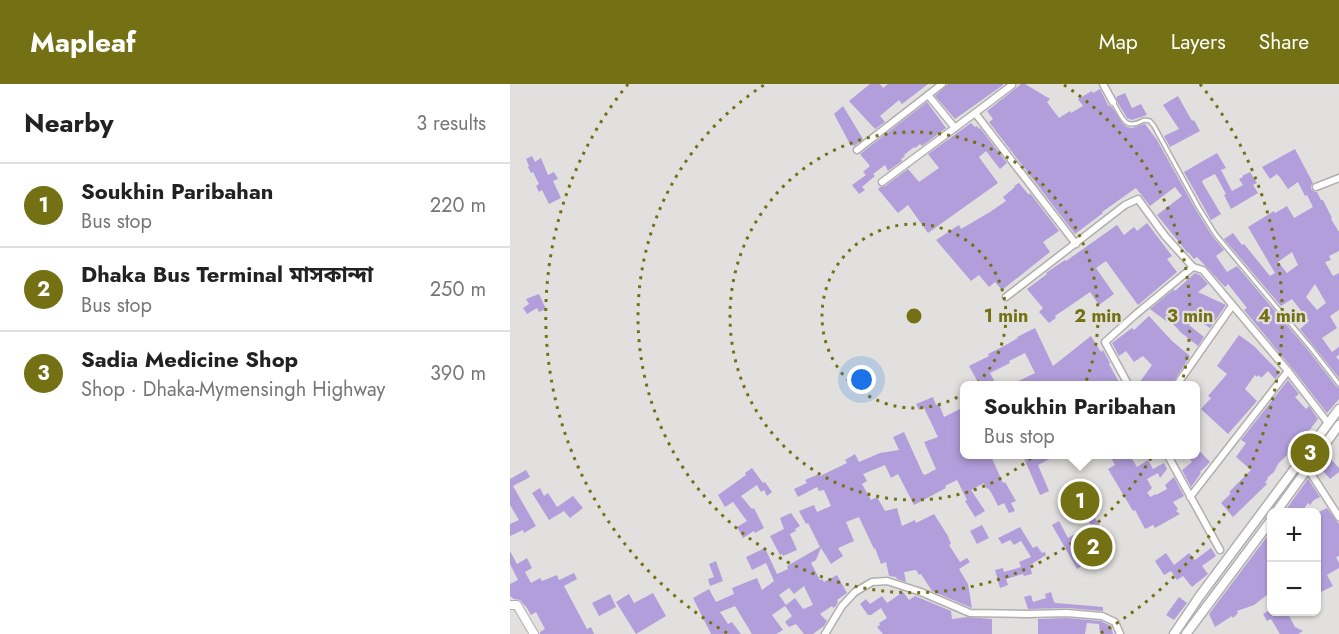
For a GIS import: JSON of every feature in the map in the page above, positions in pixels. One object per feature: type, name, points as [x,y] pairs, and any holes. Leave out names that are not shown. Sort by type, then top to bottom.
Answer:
[{"type":"main road","points":[[1174,634],[1339,409]]},
{"type":"main road","points":[[1280,508],[1339,425]]},
{"type":"main road","points":[[1186,634],[1267,526]]},
{"type":"street","points":[[857,150],[942,84]]},
{"type":"street","points":[[1103,84],[1113,102]]},
{"type":"street","points":[[882,182],[1012,85]]},
{"type":"street","points":[[928,95],[955,128]]},
{"type":"street","points":[[975,113],[1076,244]]},
{"type":"street","points":[[1316,188],[1339,178]]},
{"type":"street","points":[[1006,297],[1125,205],[1138,199],[1165,236],[1193,267],[1203,270],[1288,371],[1328,423]]},
{"type":"street","points":[[1126,381],[1105,342],[1193,267]]},
{"type":"street","points":[[1180,381],[1232,306]]},
{"type":"street","points":[[1190,497],[1288,371]]},
{"type":"street","points":[[1170,459],[1220,550]]},
{"type":"street","points":[[1308,469],[1339,517]]},
{"type":"street","points":[[825,634],[842,606],[855,592],[872,582],[887,581],[921,592],[970,613],[1102,616],[1115,622],[1119,634]]},
{"type":"street","points":[[510,605],[517,605],[534,634]]},
{"type":"lane","points":[[1113,102],[1126,123],[1130,125],[1144,120],[1150,121],[1216,234],[1339,384]]},
{"type":"building","points":[[870,84],[880,84],[883,88],[888,84],[928,84],[902,104],[899,100],[880,116],[885,122],[875,129],[849,101]]},
{"type":"building","points":[[948,84],[1003,85],[955,119],[935,96]]},
{"type":"building","points":[[1021,84],[1025,84],[1050,99],[1047,102],[1059,118],[1083,106],[1078,99],[1100,89],[1108,105],[1112,107],[1123,124],[1132,128],[1145,124],[1157,140],[1196,210],[1224,250],[1216,256],[1227,272],[1237,266],[1339,388],[1339,399],[1327,413],[1244,310],[1247,308],[1228,284],[1225,287],[1197,257],[1194,259],[1157,215],[1182,196],[1175,187],[1150,206],[1136,188],[1075,234],[989,122],[993,119],[987,111]]},
{"type":"building","points":[[1125,93],[1132,108],[1141,104],[1147,115],[1132,120],[1127,118],[1116,97]]},
{"type":"building","points":[[1178,96],[1200,131],[1170,147],[1164,136],[1179,129],[1163,105]]},
{"type":"building","points":[[927,102],[946,128],[922,146],[920,144],[914,147],[904,155],[902,161],[888,171],[885,165],[873,174],[875,176],[862,187],[865,190],[859,194],[852,185],[866,175],[863,172],[870,166],[860,154]]},
{"type":"building","points":[[843,106],[863,139],[854,146],[851,146],[834,114]]},
{"type":"building","points":[[971,123],[980,128],[1007,163],[1000,169],[986,151],[979,157],[998,183],[928,233],[908,205],[898,213],[878,189],[908,169],[919,182],[939,168],[928,154]]},
{"type":"building","points":[[1295,149],[1313,183],[1311,189],[1317,192],[1323,200],[1339,232],[1339,251],[1329,256],[1331,260],[1325,262],[1333,276],[1339,273],[1339,310],[1330,316],[1337,328],[1322,338],[1332,352],[1339,347],[1339,355],[1336,357],[1339,360],[1339,378],[1300,329],[1309,321],[1292,299],[1281,306],[1224,239],[1233,233],[1270,276],[1275,273],[1248,227],[1287,206],[1294,218],[1313,207],[1298,182],[1288,189],[1277,174],[1270,179],[1262,167]],"holes":[[[1292,252],[1298,265],[1287,273],[1278,262]],[[1315,284],[1326,303],[1317,310],[1306,297]]]},
{"type":"building","points":[[1217,153],[1226,168],[1221,170],[1232,191],[1243,185],[1239,179],[1250,172],[1257,183],[1253,185],[1258,193],[1231,209],[1215,174],[1203,180],[1202,182],[1221,214],[1211,220],[1184,172]]},
{"type":"building","points":[[532,156],[535,162],[541,158],[548,175],[554,172],[558,179],[553,181],[561,198],[549,204],[542,190],[539,192],[536,186],[539,184],[533,172],[531,173],[526,159]]},
{"type":"building","points":[[1019,183],[1029,195],[1030,193],[1059,231],[1043,242],[1050,252],[1002,290],[995,282],[989,287],[979,275],[971,281],[936,240],[959,225],[961,229],[990,212],[1006,201],[1003,197]]},
{"type":"building","points":[[1147,223],[1172,256],[1167,259],[1177,272],[1138,305],[1106,261],[1096,268],[1114,294],[1099,305],[1090,292],[1055,316],[1056,318],[1049,323],[1039,312],[1043,308],[1027,289],[1046,273],[1117,225],[1124,235],[1134,227],[1137,231]]},
{"type":"building","points":[[1195,273],[1208,284],[1198,292],[1226,305],[1210,328],[1194,318],[1189,325],[1204,337],[1198,346],[1172,323],[1170,324],[1150,309]]},
{"type":"building","points":[[539,294],[546,309],[539,312],[537,308],[527,314],[523,308],[529,304],[526,299]]},
{"type":"building","points":[[1149,316],[1172,341],[1190,356],[1174,381],[1141,381],[1152,365],[1143,356],[1134,362],[1126,351],[1119,356],[1112,343],[1132,328],[1134,330]]},
{"type":"building","points":[[1035,328],[1053,366],[1091,336],[1101,352],[1103,350],[1118,381],[1018,381],[1035,373],[1025,353],[990,373],[994,381],[977,381],[969,366]]},
{"type":"building","points":[[1239,335],[1254,346],[1280,373],[1275,379],[1268,371],[1261,378],[1255,375],[1245,389],[1257,401],[1228,434],[1201,409],[1211,398],[1208,396],[1227,374],[1217,366]]},
{"type":"building","points":[[1288,380],[1299,394],[1295,397],[1306,409],[1309,406],[1318,419],[1290,456],[1288,454],[1267,478],[1265,482],[1267,484],[1233,517],[1221,503],[1251,470],[1236,457],[1246,443],[1241,440]]},
{"type":"building","points":[[933,397],[936,405],[939,404],[944,417],[960,409],[960,459],[992,459],[1003,483],[1005,482],[1016,501],[1011,503],[1015,511],[1009,513],[1004,503],[998,506],[984,483],[971,490],[985,511],[975,517],[965,501],[967,500],[957,480],[914,505],[898,474],[891,478],[885,465],[863,474],[867,481],[862,484],[871,500],[877,497],[885,511],[897,508],[902,526],[915,520],[916,523],[934,514],[948,536],[951,544],[949,545],[960,562],[967,558],[970,562],[959,569],[968,584],[972,608],[932,591],[916,570],[904,572],[906,582],[889,576],[886,562],[881,564],[859,517],[846,522],[854,541],[838,548],[843,556],[831,564],[821,548],[816,560],[811,563],[820,580],[824,582],[837,575],[847,593],[837,600],[836,606],[820,614],[827,621],[824,626],[813,634],[804,634],[796,624],[789,627],[785,622],[792,616],[785,606],[772,615],[783,630],[776,634],[752,634],[735,606],[720,612],[728,624],[732,622],[741,634],[711,634],[693,598],[709,589],[716,602],[734,594],[732,588],[757,578],[762,590],[774,581],[766,563],[752,570],[746,557],[765,548],[777,574],[820,547],[799,511],[814,505],[817,512],[831,506],[824,490],[819,491],[817,487],[798,497],[794,489],[807,483],[805,480],[819,474],[820,476],[847,463],[845,460],[855,454],[859,462],[880,453],[899,450],[893,437],[904,432],[923,474],[936,469],[924,442],[938,437],[924,408],[919,410],[916,404]],"holes":[[[804,586],[813,605],[803,609],[795,598],[786,605],[779,595],[789,588],[794,594]]]},
{"type":"building","points":[[1200,451],[1210,462],[1200,472],[1191,487],[1182,470],[1192,462],[1190,459],[1200,459]]},
{"type":"building","points":[[1326,454],[1339,468],[1339,472],[1330,479],[1318,465]]},
{"type":"building","points":[[1024,459],[1049,459],[1038,465],[1049,491],[1040,495]]},
{"type":"building","points":[[1112,459],[1132,459],[1137,467],[1148,460],[1153,469],[1164,463],[1167,469],[1160,478],[1158,473],[1147,479],[1152,488],[1147,493],[1151,497],[1167,489],[1165,485],[1174,477],[1184,496],[1173,502],[1178,509],[1176,511],[1180,514],[1155,528],[1153,525],[1145,529],[1108,469],[1115,465]]},
{"type":"building","points":[[752,468],[772,492],[767,496],[764,490],[761,492],[757,485],[741,496],[752,509],[754,508],[764,528],[743,538],[737,527],[747,521],[733,502],[725,507],[718,495]]},
{"type":"building","points":[[526,470],[530,477],[513,486],[536,526],[524,533],[523,530],[510,536],[510,524],[519,520],[510,505],[510,479]]},
{"type":"building","points":[[1308,479],[1320,497],[1310,505],[1308,503],[1304,508],[1287,508]]},
{"type":"building","points":[[540,488],[544,496],[548,493],[557,507],[573,496],[583,508],[570,518],[564,511],[549,520],[532,493]]},
{"type":"building","points":[[1327,508],[1339,524],[1339,556],[1336,557],[1339,568],[1327,575],[1333,586],[1321,592],[1321,524],[1321,511]]},
{"type":"building","points":[[791,513],[800,526],[790,534],[797,550],[783,556],[780,555],[770,536],[784,529],[780,518]]},
{"type":"building","points":[[1094,516],[1101,528],[1103,526],[1112,543],[1110,544],[1112,549],[1077,569],[1052,525],[1059,521],[1068,538],[1091,525],[1088,519]]},
{"type":"building","points":[[982,525],[989,538],[977,544],[970,531]]},
{"type":"building","points":[[1020,527],[1033,548],[1037,546],[1046,555],[1030,565],[1032,574],[1006,579],[1008,585],[1000,588],[995,570],[1003,568],[1004,572],[1021,567],[1019,562],[1031,557],[1021,541],[1014,545],[1010,540],[1002,544],[998,538]]},
{"type":"building","points":[[1267,537],[1267,595],[1254,605],[1237,611],[1238,613],[1233,618],[1232,616],[1215,627],[1209,614]]},
{"type":"building","points":[[1211,548],[1216,556],[1202,566],[1208,574],[1192,587],[1183,576],[1177,580],[1171,571],[1164,575],[1155,561],[1166,553],[1174,565],[1189,553],[1195,560]]},
{"type":"building","points":[[510,551],[517,564],[527,558],[532,568],[525,572],[531,583],[540,578],[542,581],[557,575],[559,580],[574,573],[577,579],[564,586],[587,629],[591,627],[594,634],[540,634],[545,629],[536,612],[531,615],[520,600],[510,596],[510,584],[518,580],[510,564]]},
{"type":"building","points":[[716,561],[723,581],[710,586],[708,579],[714,577],[709,564]]},
{"type":"building","points":[[903,592],[909,600],[915,596],[951,611],[952,619],[967,617],[992,619],[992,634],[883,634],[877,627],[887,618],[881,608],[868,615],[860,604],[866,599],[870,604],[882,596],[887,603]]},
{"type":"building","points":[[1051,592],[1056,603],[1103,607],[1103,611],[1067,608],[1028,609],[1024,597],[1031,595],[1033,602],[1046,598],[1045,594]]},
{"type":"building","points":[[653,593],[666,616],[636,634],[616,602],[629,594],[634,603]]},
{"type":"building","points":[[610,594],[616,607],[599,616],[592,603]]},
{"type":"building","points":[[1179,597],[1187,603],[1174,620],[1166,615]]},
{"type":"building","points":[[1267,612],[1267,616],[1289,616],[1295,627],[1303,631],[1298,634],[1280,634],[1271,619],[1267,621],[1263,614]]},
{"type":"building","points":[[1067,618],[1101,621],[1111,626],[1113,634],[1100,634],[1099,624],[1087,623],[1085,634],[1038,634],[1038,619]]},
{"type":"place","name":"Sadia Medicine Shop","points":[[1310,453]]},
{"type":"place","name":"Soukhin Paribahan","points":[[1080,501]]},
{"type":"place","name":"Dhaka Bus Terminal মাসকান্দা","points":[[1093,547]]}]
